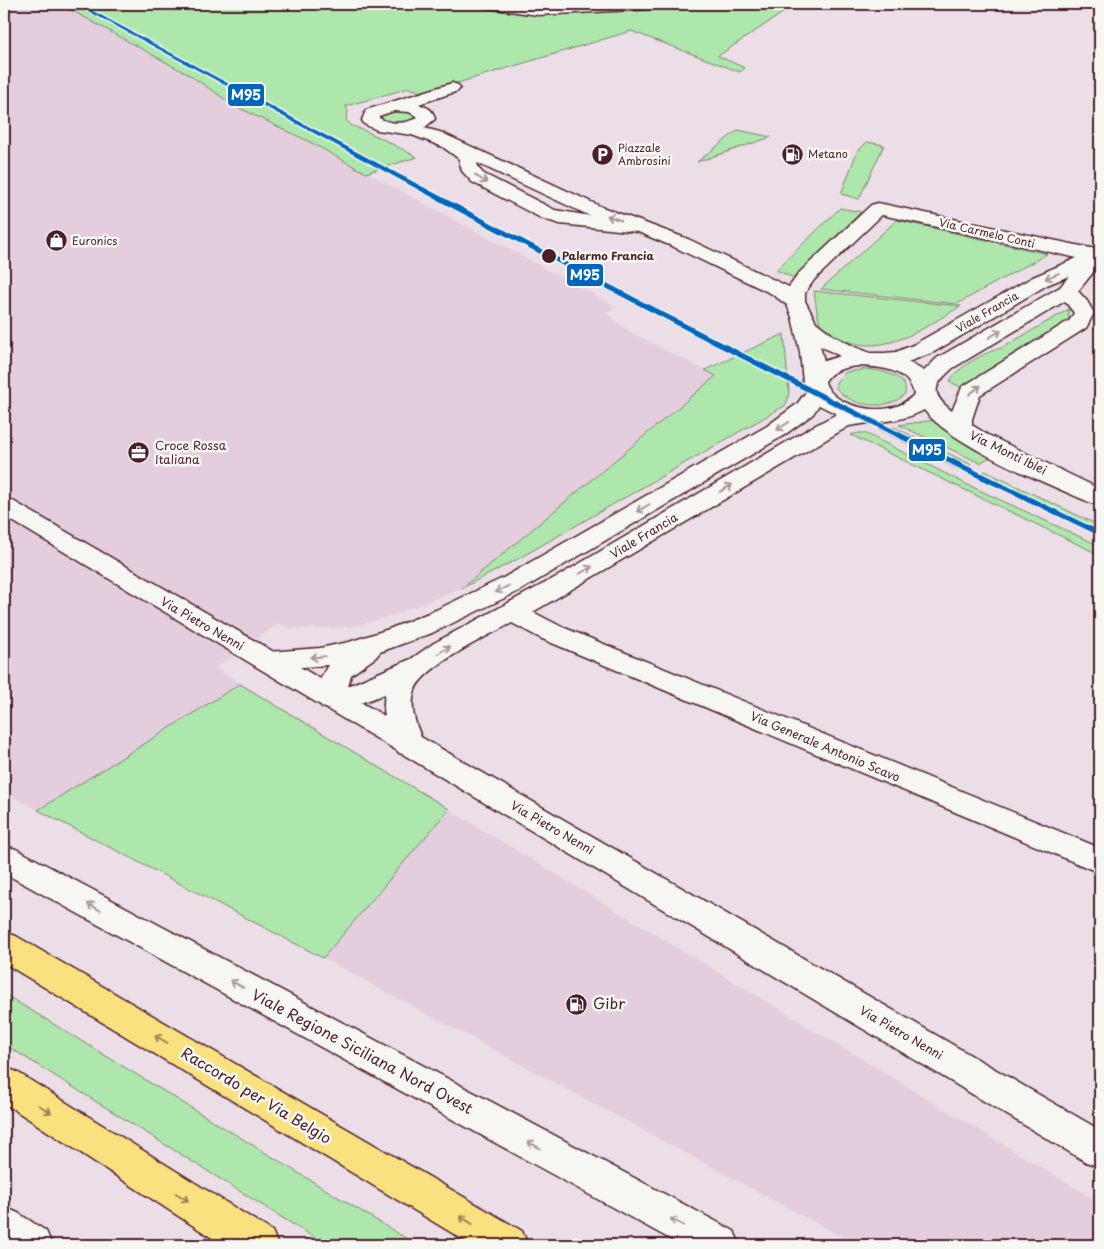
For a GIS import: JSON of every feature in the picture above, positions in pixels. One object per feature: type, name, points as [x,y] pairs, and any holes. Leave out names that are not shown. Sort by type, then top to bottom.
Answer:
[{"type":"highway","name":"Raccordo per Via Belgio","points":[[4,946],[508,1245]]},
{"type":"highway","points":[[4,1083],[258,1245]]},
{"type":"street","points":[[488,4],[538,11],[670,4]]},
{"type":"street","points":[[442,140],[414,130],[374,123],[370,120],[370,117],[377,110],[452,88]]},
{"type":"street","points":[[431,95],[418,102],[427,130],[467,157],[472,171],[478,178],[548,214],[573,221],[640,227],[674,240],[774,288],[799,310],[812,331],[823,339],[875,360]]},
{"type":"street","points":[[394,106],[422,113]]},
{"type":"street","points":[[389,127],[408,127],[422,113]]},
{"type":"street","name":"Via Carmelo Conti","points":[[799,310],[795,293],[807,276],[878,209],[1098,256]]},
{"type":"street","name":"Viale Francia","points":[[387,640],[350,661],[339,670],[332,681],[332,700],[381,685],[421,664],[512,613],[842,420],[870,414],[886,414],[906,410],[920,403],[929,378],[945,364],[1067,291],[1098,256]]},
{"type":"street","name":"Viale Francia","points":[[267,661],[327,656],[387,640],[422,626],[512,584],[793,419],[816,386],[825,368],[834,363],[859,359],[875,360],[906,356],[916,352],[1040,281],[1098,256]]},
{"type":"street","points":[[965,432],[960,425],[960,419],[970,392],[1079,324],[1084,313],[1080,305],[1067,291]]},
{"type":"street","points":[[799,310],[815,369],[816,386],[832,404],[844,409],[870,414]]},
{"type":"street","name":"Via Monti Iblei","points":[[875,360],[898,365],[917,376],[928,403],[939,414],[965,432],[1100,498]]},
{"type":"street","name":"Via Pietro Nenni","points":[[4,506],[1100,1150]]},
{"type":"street","name":"Via Generale Antonio Scavo","points":[[512,613],[550,632],[1100,861]]},
{"type":"street","name":"Viale Francia","points":[[410,746],[401,725],[399,704],[402,685],[421,664]]},
{"type":"street","name":"Viale Regione Siciliana Nord Ovest","points":[[4,858],[720,1245]]},
{"type":"shaded area","points":[[4,4],[60,4],[191,77],[235,106],[306,140],[617,307],[606,313],[629,331],[716,376],[462,588],[388,617],[357,626],[314,629],[290,628],[278,624],[215,668],[1100,1203],[1100,1245],[857,1245],[271,930],[4,792]]},
{"type":"green space","points":[[60,4],[454,4],[524,14],[750,4],[784,12],[718,56],[745,68],[740,72],[631,31],[424,93],[409,88],[346,106],[348,111],[346,120],[351,125],[417,157],[366,173],[306,140],[235,106],[191,76]]},
{"type":"green space","points":[[391,111],[408,111],[415,116],[408,121],[398,123],[389,122],[381,118],[383,114]]},
{"type":"green space","points":[[738,130],[771,137],[697,162]]},
{"type":"green space","points":[[867,142],[884,145],[859,199],[841,194],[857,152]]},
{"type":"green space","points":[[840,208],[861,212],[794,278],[776,270]]},
{"type":"green space","points":[[897,220],[1047,254],[957,304],[821,289]]},
{"type":"green space","points":[[814,291],[961,306],[905,337],[875,345],[859,344],[837,338],[823,328],[818,317]]},
{"type":"green space","points":[[1069,309],[1068,325],[963,388],[950,382],[958,371],[972,361],[1002,348]]},
{"type":"green space","points":[[784,334],[789,393],[786,405],[516,560],[462,588],[716,376],[705,370]]},
{"type":"green space","points":[[867,369],[898,378],[903,382],[905,394],[898,400],[889,403],[869,405],[850,399],[836,388],[836,382],[846,372]]},
{"type":"green space","points":[[935,420],[990,457],[980,463],[899,425]]},
{"type":"green space","points":[[894,427],[971,466],[966,470],[957,469],[878,429]]},
{"type":"green space","points":[[865,433],[968,485],[1100,546],[1100,555],[851,435]]},
{"type":"green space","points":[[985,471],[1100,526],[1100,536],[977,478]]},
{"type":"green space","points":[[240,684],[449,809],[323,958],[38,810]]},
{"type":"green space","points":[[4,994],[417,1245],[326,1245],[4,1044]]},
{"type":"transit line","name":"M95","points":[[77,4],[331,141],[713,342],[1100,534]]},
{"type":"place","name":"Piazzale Ambrosini","points":[[602,154]]},
{"type":"place","name":"Metano","points":[[792,154]]},
{"type":"place","name":"Euronics","points":[[56,241]]},
{"type":"place","name":"Palermo Francia","points":[[549,256]]},
{"type":"place","name":"Croce Rossa Italiana","points":[[139,453]]},
{"type":"place","name":"Gibr","points":[[577,1004]]}]
